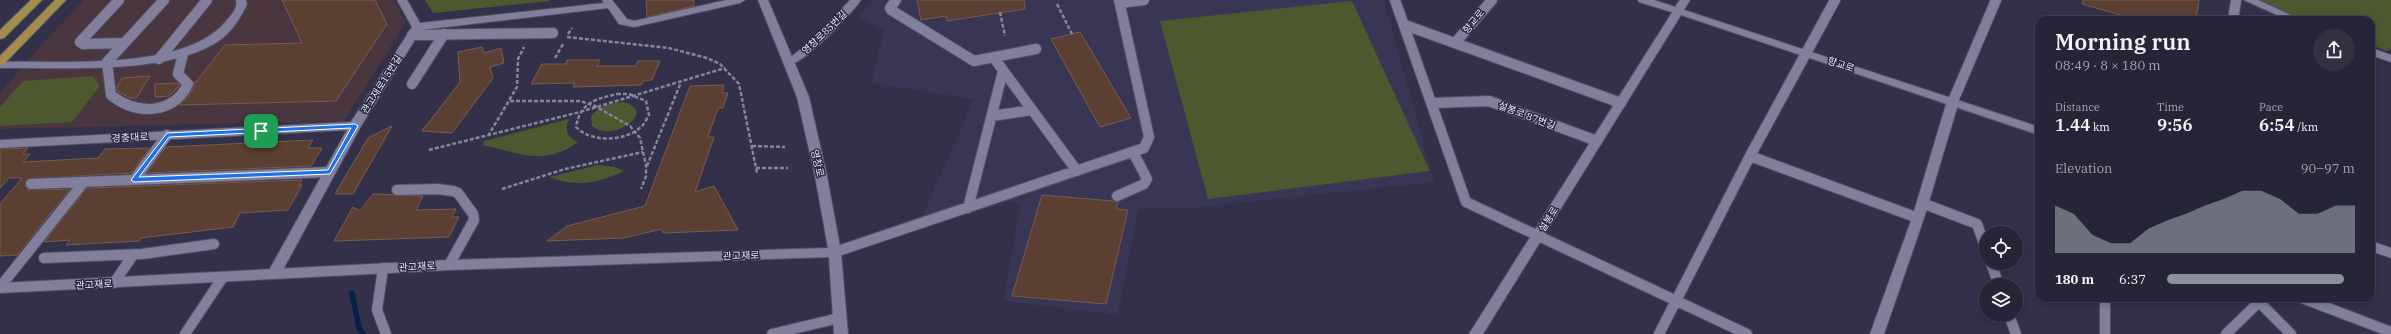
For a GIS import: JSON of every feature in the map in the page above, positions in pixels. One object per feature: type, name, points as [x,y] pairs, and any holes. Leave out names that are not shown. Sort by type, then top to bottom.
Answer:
[{"type":"main road","points":[[0,36],[37,0]]},
{"type":"main road","points":[[0,63],[61,0]]},
{"type":"street","points":[[0,63],[107,62],[159,59],[182,54],[209,43],[218,37],[240,10],[242,4],[241,0]]},
{"type":"street","points":[[402,0],[415,31],[608,3],[623,22],[634,24],[740,0]]},
{"type":"street","name":"영창로","points":[[763,0],[790,63],[802,98],[809,126],[835,252],[841,334]]},
{"type":"street","name":"영창로85번길","points":[[790,63],[817,41],[856,0]]},
{"type":"street","name":"향교로","points":[[1642,0],[1808,53],[2035,129]]},
{"type":"street","name":"설봉로","points":[[1476,334],[1685,0]]},
{"type":"street","points":[[2250,0],[2288,16]]},
{"type":"street","name":"관고재로15번길","points":[[274,274],[355,126],[415,31]]},
{"type":"street","points":[[2375,53],[2391,59]]},
{"type":"street","points":[[1877,334],[1918,218],[1953,101]]},
{"type":"street","name":"경충대로","points":[[0,144],[355,126]]},
{"type":"street","points":[[2375,247],[2391,253]]},
{"type":"street","name":"관고재로","points":[[0,288],[449,265],[835,252]]},
{"type":"lane","points":[[119,0],[81,43],[124,43]]},
{"type":"lane","points":[[164,0],[107,62],[111,95],[116,100],[135,107],[164,107],[174,102],[188,84],[178,74],[182,54]]},
{"type":"lane","points":[[159,59],[207,0]]},
{"type":"lane","points":[[896,0],[890,8],[891,10],[972,60],[979,62],[1036,49]]},
{"type":"lane","points":[[835,252],[1144,148],[1149,141],[1149,137],[1119,1],[1144,0]]},
{"type":"lane","points":[[1394,0],[1406,25],[1466,202],[1747,334]]},
{"type":"lane","name":"향교로","points":[[1455,43],[1492,0]]},
{"type":"lane","points":[[1659,334],[1750,156],[1808,53],[1835,0]]},
{"type":"lane","points":[[1953,101],[1996,0]]},
{"type":"lane","points":[[2234,16],[2236,0]]},
{"type":"lane","points":[[1406,25],[1621,103]]},
{"type":"lane","points":[[415,31],[444,34],[553,33]]},
{"type":"lane","points":[[412,84],[444,34]]},
{"type":"lane","points":[[994,58],[1077,171]]},
{"type":"lane","points":[[968,208],[1003,71]]},
{"type":"lane","name":"설봉로 87번길","points":[[1432,103],[1489,101],[1597,141]]},
{"type":"lane","points":[[992,116],[1032,110]]},
{"type":"lane","points":[[134,180],[167,135]]},
{"type":"lane","points":[[1117,196],[1144,184],[1147,179],[1133,152]]},
{"type":"lane","points":[[1750,156],[1918,218]]},
{"type":"lane","points":[[31,184],[330,172]]},
{"type":"lane","name":"관고재로","points":[[0,288],[84,182]]},
{"type":"lane","points":[[397,190],[453,191],[458,193],[473,214],[474,220],[449,265]]},
{"type":"lane","points":[[1922,203],[1977,224],[1979,230]]},
{"type":"lane","points":[[44,258],[133,254],[214,244]]},
{"type":"lane","points":[[114,282],[133,254]]},
{"type":"lane","points":[[383,268],[377,310],[386,334]]},
{"type":"lane","points":[[184,334],[223,277]]},
{"type":"lane","points":[[2105,302],[2105,334]]},
{"type":"lane","points":[[2226,334],[2257,302]]},
{"type":"lane","points":[[2261,302],[2291,334]]},
{"type":"lane","points":[[2312,302],[2391,332]]},
{"type":"lane","points":[[772,334],[839,318]]},
{"type":"lane","points":[[2012,322],[2016,334]]},
{"type":"path","points":[[1057,4],[1072,34]]},
{"type":"path","points":[[1000,12],[1005,36]]},
{"type":"path","points":[[488,136],[517,87],[518,59],[532,32]]},
{"type":"path","points":[[567,37],[686,51],[704,57],[725,68],[739,84],[757,173]]},
{"type":"path","points":[[429,150],[580,112],[725,68]]},
{"type":"path","points":[[646,169],[681,81]]},
{"type":"path","points":[[617,94],[636,95],[646,100],[649,107],[649,114],[644,122],[634,130],[613,138],[590,138],[582,134],[577,129],[576,122],[580,112],[589,104],[605,96],[617,94]]},
{"type":"path","points":[[510,101],[574,100],[597,107],[634,130],[640,138],[646,169],[646,176],[641,189]]},
{"type":"path","points":[[752,146],[785,147]]},
{"type":"path","points":[[502,189],[565,169],[643,152]]},
{"type":"path","points":[[756,168],[788,168]]},
{"type":"shaded area","points":[[84,0],[394,0],[406,22],[344,121],[0,129],[0,94],[24,64]]},
{"type":"shaded area","points":[[872,0],[1384,0],[1434,182],[1189,208],[1138,209],[1118,315],[1003,301],[1021,203],[1008,202],[916,231],[974,99],[871,83],[884,31],[859,17]]},
{"type":"green space","points":[[425,0],[550,0],[550,1],[433,13]]},
{"type":"green space","points":[[2245,0],[2391,0],[2391,49],[2387,51],[2375,46],[2375,16],[2289,16]]},
{"type":"green space","points":[[1352,1],[1430,171],[1208,199],[1160,21]]},
{"type":"green space","points":[[93,76],[100,86],[72,122],[0,126],[0,107],[23,81]]},
{"type":"green space","points":[[623,102],[633,106],[636,112],[635,118],[629,124],[611,131],[601,130],[592,126],[591,116],[598,110],[610,104]]},
{"type":"green space","points":[[569,119],[567,127],[568,133],[571,138],[578,142],[566,150],[554,154],[531,156],[483,145],[484,141]]},
{"type":"green space","points":[[598,165],[615,167],[624,171],[606,179],[587,183],[569,182],[550,177]]},
{"type":"building","points":[[282,0],[375,0],[387,24],[336,101],[179,105],[187,98],[194,87],[194,82],[196,82],[225,45],[302,43]]},
{"type":"building","points":[[646,0],[694,0],[694,6],[647,17]]},
{"type":"building","points":[[917,0],[1024,0],[1025,9],[947,21],[946,16],[921,20]]},
{"type":"building","points":[[2083,0],[2199,0],[2197,16],[2123,16],[2082,4]]},
{"type":"building","points":[[1080,32],[1131,118],[1100,127],[1051,39]]},
{"type":"building","points":[[482,47],[484,53],[501,48],[504,63],[490,67],[493,78],[452,133],[422,131],[460,82],[458,52]]},
{"type":"building","points":[[567,60],[600,60],[597,66],[636,66],[638,61],[660,61],[652,80],[643,81],[641,85],[573,87],[575,83],[531,84],[542,64],[566,64]]},
{"type":"building","points":[[150,76],[136,98],[130,98],[117,91],[117,86],[122,78]]},
{"type":"building","points":[[177,83],[180,85],[169,96],[155,97],[155,84]]},
{"type":"building","points":[[724,85],[722,93],[728,93],[723,108],[718,108],[708,137],[714,137],[695,192],[714,186],[738,230],[663,233],[662,229],[624,238],[547,241],[567,226],[645,206],[690,86]]},
{"type":"building","points":[[392,126],[353,194],[335,194],[368,138]]},
{"type":"building","points":[[313,140],[308,148],[322,148],[311,166],[147,173],[166,147]]},
{"type":"building","points":[[28,148],[23,154],[30,154],[23,162],[98,158],[105,149],[150,148],[131,173],[27,179],[25,185],[28,190],[70,189],[17,255],[0,256],[0,204],[22,178],[9,178],[0,188],[0,149]]},
{"type":"building","points":[[302,180],[299,185],[302,185],[288,210],[240,213],[233,227],[141,238],[139,241],[66,245],[70,240],[44,242],[87,188]]},
{"type":"building","points":[[373,194],[423,196],[416,210],[456,209],[452,217],[459,217],[449,237],[334,241],[353,207],[360,211]]},
{"type":"building","points":[[1042,195],[1113,201],[1118,202],[1116,209],[1128,210],[1106,304],[1012,296]]},
{"type":"waterway","points":[[352,293],[359,328],[363,334]]},
{"type":"route","points":[[355,126],[330,172],[134,180],[167,135],[261,131],[355,126]]}]
